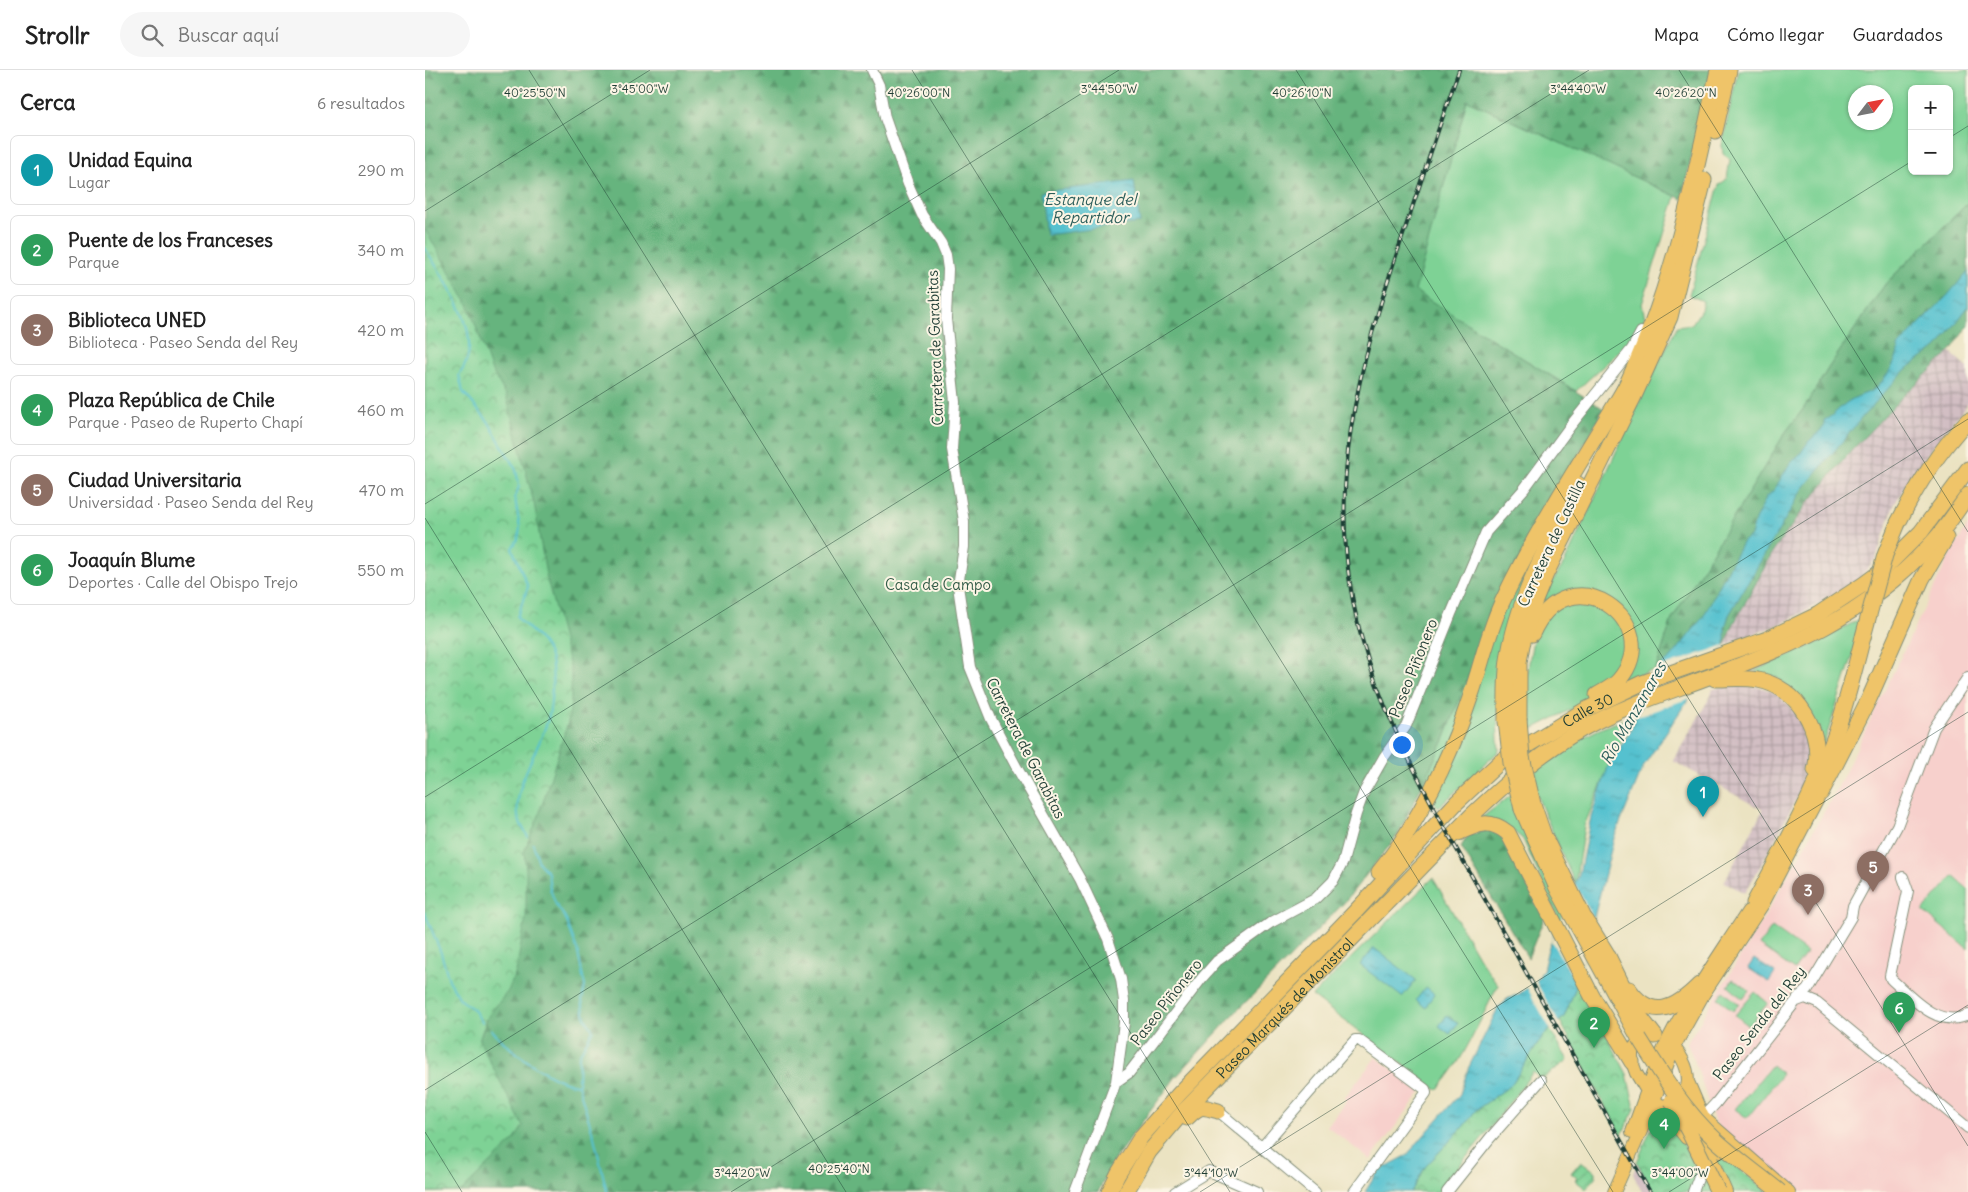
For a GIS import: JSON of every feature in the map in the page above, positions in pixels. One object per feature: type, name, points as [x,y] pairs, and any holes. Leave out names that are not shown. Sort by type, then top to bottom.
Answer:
[{"type":"highway","name":"Carretera de Castilla","points":[[1514,717],[1508,661],[1514,630],[1521,608],[1555,530],[1644,348],[1669,276],[1689,203],[1718,70]]},
{"type":"highway","name":"Carretera de Castilla","points":[[1626,1012],[1578,928],[1511,763],[1519,662],[1534,603],[1546,574],[1635,394],[1670,317],[1699,206],[1729,70]]},
{"type":"highway","points":[[1272,998],[1321,937],[1381,870],[1407,832],[1436,779],[1463,717],[1503,599],[1542,527],[1625,388]]},
{"type":"highway","points":[[1754,903],[1797,821],[1819,775],[1837,730],[1885,555],[1898,523],[1929,466],[1968,420]]},
{"type":"highway","name":"Calle 30","points":[[1272,998],[1457,802],[1500,762],[1585,710],[1642,683],[1794,628],[1817,615],[1871,580],[1883,570],[1921,532],[1968,469]]},
{"type":"highway","name":"Calle 30","points":[[1454,834],[1511,778],[1547,751],[1585,728],[1621,710],[1803,640],[1847,615],[1913,563],[1930,545],[1968,495]]},
{"type":"highway","points":[[1821,792],[1869,699],[1922,579],[1938,550],[1968,506]]},
{"type":"highway","points":[[1500,762],[1547,725],[1618,681],[1628,664],[1632,642],[1625,622],[1612,607],[1599,600],[1570,596],[1550,606],[1541,616],[1532,633],[1524,663],[1514,717]]},
{"type":"highway","points":[[1702,680],[1743,678],[1758,680],[1772,684],[1786,692],[1799,704],[1810,722],[1817,744],[1817,761],[1813,778],[1797,821]]},
{"type":"highway","points":[[1454,834],[1489,823],[1502,828],[1508,833],[1549,916],[1593,998],[1632,1057]]},
{"type":"highway","name":"Paseo Marqués de Monistrol","points":[[1126,1192],[1149,1152],[1183,1112],[1454,834]]},
{"type":"highway","name":"Carretera de Castilla","points":[[1561,883],[1581,912],[1639,1038]]},
{"type":"highway","points":[[1581,912],[1607,954],[1634,1009],[1666,1042]]},
{"type":"highway","points":[[1578,928],[1586,951],[1632,1057]]},
{"type":"highway","points":[[1615,971],[1636,1000],[1650,1008],[1662,1009],[1671,1007],[1680,1002],[1699,985]]},
{"type":"highway","name":"Paseo Marqués de Monistrol","points":[[1109,1192],[1117,1174],[1141,1137],[1179,1094],[1272,998]]},
{"type":"highway","points":[[1639,1038],[1652,1068],[1689,1132],[1718,1192]]},
{"type":"highway","points":[[1639,1038],[1675,1094],[1695,1118],[1717,1140],[1780,1192]]},
{"type":"highway","points":[[1218,1076],[1213,1090],[1213,1103],[1218,1111]]},
{"type":"highway","points":[[1149,1152],[1165,1141],[1197,1108],[1205,1107],[1218,1111]]},
{"type":"main road","points":[[1666,1042],[1703,995],[1763,904],[1821,792]]},
{"type":"main road","points":[[1615,1189],[1662,1107],[1666,1042],[1699,985],[1754,903]]},
{"type":"main road","points":[[1666,1042],[1641,1041],[1636,1045],[1632,1057],[1636,1073],[1682,1131],[1712,1192]]},
{"type":"main road","points":[[1666,1042],[1689,1076],[1689,1084],[1703,1116],[1705,1140],[1709,1154],[1726,1192]]},
{"type":"main road","points":[[1662,1107],[1677,1101],[1685,1093],[1689,1084]]},
{"type":"main road","points":[[1662,1107],[1769,1192]]},
{"type":"main road","points":[[1703,1116],[1789,1192]]},
{"type":"street","name":"Carretera de Garabitas","points":[[872,70],[879,85],[885,118],[908,184],[922,215],[941,243],[947,262],[946,319],[955,402],[952,449],[964,522],[964,547],[958,586],[970,667],[991,719],[1021,777],[1080,879],[1111,946],[1121,979],[1124,1023],[1117,1082]]},
{"type":"street","name":"Paseo Piñonero","points":[[1075,1192],[1117,1082],[1129,1073],[1202,978],[1217,961],[1270,923],[1315,899],[1333,881],[1343,862],[1355,814],[1364,792],[1384,757],[1406,726],[1486,532],[1524,488],[1631,349],[1641,332]]},
{"type":"street","name":"Paseo Senda del Rey","points":[[1703,1116],[1716,1103],[1809,986],[1851,917],[1853,906],[1897,826],[1934,728],[1968,677]]},
{"type":"street","points":[[1903,877],[1908,892],[1890,976],[1891,980],[1940,1018],[1956,1019],[1968,1015]]},
{"type":"street","points":[[1809,986],[1811,994],[1817,1003],[1968,1128]]},
{"type":"street","points":[[1796,1002],[1805,998],[1817,1003]]},
{"type":"street","points":[[1261,1147],[1355,1040],[1359,1040],[1425,1089],[1426,1094],[1354,1192]]},
{"type":"street","points":[[1447,1192],[1490,1138],[1541,1080]]},
{"type":"street","points":[[1662,1107],[1691,1125],[1703,1116]]},
{"type":"street","points":[[1218,1111],[1315,1192]]},
{"type":"street","points":[[1175,1192],[1191,1187],[1210,1171],[1257,1192]]},
{"type":"street","points":[[1693,1192],[1699,1176],[1703,1173]]},
{"type":"shaded area","points":[[1950,352],[1968,368],[1968,403],[1922,461],[1895,503],[1876,558],[1860,578],[1828,599],[1783,623],[1725,645],[1733,625],[1773,552],[1807,504],[1852,450],[1902,397]]},
{"type":"shaded area","points":[[1968,525],[1968,1192],[1801,1192],[1720,1129],[1714,1120],[1687,1043],[1764,918],[1838,787],[1949,557]]},
{"type":"shaded area","points":[[1732,685],[1760,687],[1774,692],[1798,713],[1808,737],[1809,765],[1799,793],[1745,893],[1724,882],[1763,810],[1673,761],[1713,689]]},
{"type":"shaded area","points":[[1376,1057],[1421,1092],[1370,1160],[1327,1126],[1347,1100],[1344,1098]]},
{"type":"shaded area","points":[[1637,1162],[1653,1192],[1642,1192],[1633,1174]]},
{"type":"green space","name":"Casa de Campo","points":[[425,70],[1711,70],[1682,199],[1467,100],[1415,291],[1604,409],[1499,597],[1444,740],[1398,835],[1343,904],[1236,1012],[1175,1078],[1116,1157],[1098,1192],[425,1192]]},
{"type":"green space","points":[[1738,70],[1968,70],[1968,203],[1886,283],[1829,367],[1804,408],[1785,433],[1672,619],[1656,669],[1632,678],[1525,733],[1526,680],[1539,606],[1565,562],[1643,394],[1677,326],[1692,324],[1701,310],[1703,301],[1689,295],[1719,185],[1727,179],[1730,159],[1723,154],[1722,145]]},
{"type":"green space","points":[[1467,100],[1676,196],[1642,304],[1645,318],[1626,345],[1576,391],[1414,291]]},
{"type":"green space","points":[[1968,203],[1968,325],[1950,352],[1902,397],[1852,450],[1807,504],[1773,552],[1733,625],[1725,645],[1656,669],[1672,619],[1785,433],[1804,408],[1829,367],[1886,283]]},
{"type":"green space","points":[[425,229],[468,304],[491,369],[506,395],[534,503],[546,575],[571,671],[571,703],[568,722],[539,815],[524,852],[526,917],[516,972],[508,991],[488,1016],[479,1040],[523,1126],[515,1139],[461,1192],[425,1192]]},
{"type":"green space","points":[[1515,552],[1532,560],[1516,606],[1504,654],[1498,702],[1497,727],[1499,751],[1438,808],[1421,779],[1444,740]]},
{"type":"green space","points":[[1859,619],[1853,655],[1823,746],[1797,694],[1776,677],[1754,671],[1821,641]]},
{"type":"green space","points":[[1637,717],[1618,745],[1584,826],[1575,884],[1537,796],[1532,770],[1595,731],[1623,720]]},
{"type":"green space","points":[[1512,795],[1563,913],[1560,921],[1523,839],[1503,823],[1481,818]]},
{"type":"green space","points":[[1488,830],[1501,836],[1545,916],[1528,958],[1461,847],[1468,835]]},
{"type":"green space","points":[[1953,876],[1968,889],[1968,949],[1923,911]]},
{"type":"green space","points":[[1433,878],[1479,958],[1498,985],[1464,1053],[1437,1090],[1312,996]]},
{"type":"green space","points":[[1772,927],[1807,952],[1794,970],[1759,945]]},
{"type":"green space","points":[[1733,979],[1749,991],[1743,999],[1728,986]]},
{"type":"green space","points":[[1577,984],[1593,1009],[1627,1074],[1635,1109],[1621,1136],[1560,1021],[1564,1017]]},
{"type":"green space","points":[[1723,991],[1739,1004],[1733,1011],[1718,998]]},
{"type":"green space","points":[[1755,992],[1768,1003],[1749,1026],[1735,1015]]},
{"type":"green space","points":[[1550,1030],[1568,1060],[1541,1080],[1533,1072],[1438,1192],[1411,1192],[1425,1167],[1463,1127],[1476,1110],[1511,1085],[1543,1036]]},
{"type":"green space","points":[[1772,1065],[1782,1074],[1747,1118],[1735,1109]]},
{"type":"green space","points":[[1663,1124],[1679,1136],[1697,1171],[1719,1152],[1768,1192],[1653,1192],[1637,1162],[1650,1131],[1653,1127]]},
{"type":"green space","points":[[1581,1161],[1597,1173],[1595,1174],[1597,1176],[1586,1189],[1575,1180],[1577,1178],[1571,1173]]},
{"type":"water","name":"Estanque del Repartidor","points":[[1134,181],[1140,223],[1046,235],[1041,192]]},
{"type":"water","points":[[1968,271],[1968,307],[1939,346],[1905,370],[1864,415],[1803,489],[1729,615],[1725,627],[1725,645],[1644,765],[1614,838],[1577,984],[1564,1017],[1543,1036],[1511,1085],[1476,1110],[1463,1127],[1425,1167],[1411,1192],[1365,1192],[1378,1171],[1406,1156],[1460,1094],[1468,1069],[1498,1008],[1507,999],[1519,994],[1536,982],[1543,970],[1548,949],[1579,874],[1591,817],[1609,764],[1630,732],[1656,669],[1671,658],[1703,617],[1743,541],[1751,536],[1755,520],[1767,496],[1774,490],[1790,463],[1824,427],[1824,420],[1852,399],[1873,390],[1881,382],[1894,364],[1898,347]]},
{"type":"water","points":[[1374,948],[1416,980],[1402,997],[1360,965]]},
{"type":"water","points":[[1754,959],[1775,973],[1769,982],[1748,968]]},
{"type":"water","points":[[1426,987],[1435,994],[1426,1008],[1416,1000]]},
{"type":"water","points":[[1447,1015],[1458,1023],[1450,1034],[1439,1026]]},
{"type":"pier","points":[[1725,645],[1690,698],[1637,717],[1656,669]]},
{"type":"pier","points":[[1575,884],[1594,920],[1577,984],[1551,941]]},
{"type":"pier","points":[[1535,980],[1560,1025],[1552,1032],[1526,986]]},
{"type":"waterway","points":[[425,248],[452,293],[467,327],[469,344],[467,360],[459,375],[463,392],[488,421],[516,470],[519,486],[515,498],[520,528],[518,539],[512,548],[528,587],[517,617],[535,634],[547,649],[551,662],[553,680],[549,714],[543,734],[523,779],[518,803],[518,816],[528,837]]},
{"type":"waterway","points":[[533,844],[539,863],[548,873],[550,889],[556,905],[565,917],[577,949],[585,986],[582,1000],[585,1018],[593,1030],[579,1055],[578,1085],[594,1137],[607,1192]]},
{"type":"waterway","points":[[425,913],[441,953],[449,980],[460,999],[474,1010],[482,1022]]},
{"type":"waterway","points":[[491,1029],[519,1055],[543,1071],[567,1083],[578,1085]]},
{"type":"railway","points":[[1459,70],[1387,283],[1372,332],[1360,382],[1351,431],[1345,481],[1345,531],[1350,583],[1368,661],[1386,709],[1407,756],[1443,825],[1650,1192]]},
{"type":"place","name":"Unidad Equina","points":[[1703,817]]},
{"type":"place","name":"Ciudad Universitaria","points":[[1873,892]]},
{"type":"place","name":"Biblioteca UNED","points":[[1808,915]]},
{"type":"place","name":"Joaquín Blume","points":[[1899,1033]]},
{"type":"place","name":"Puente de los Franceses","points":[[1594,1048]]},
{"type":"place","name":"Plaza República de Chile","points":[[1664,1149]]},
{"type":"water label","name":"Río Manzanares","points":[[1633,713]]}]
